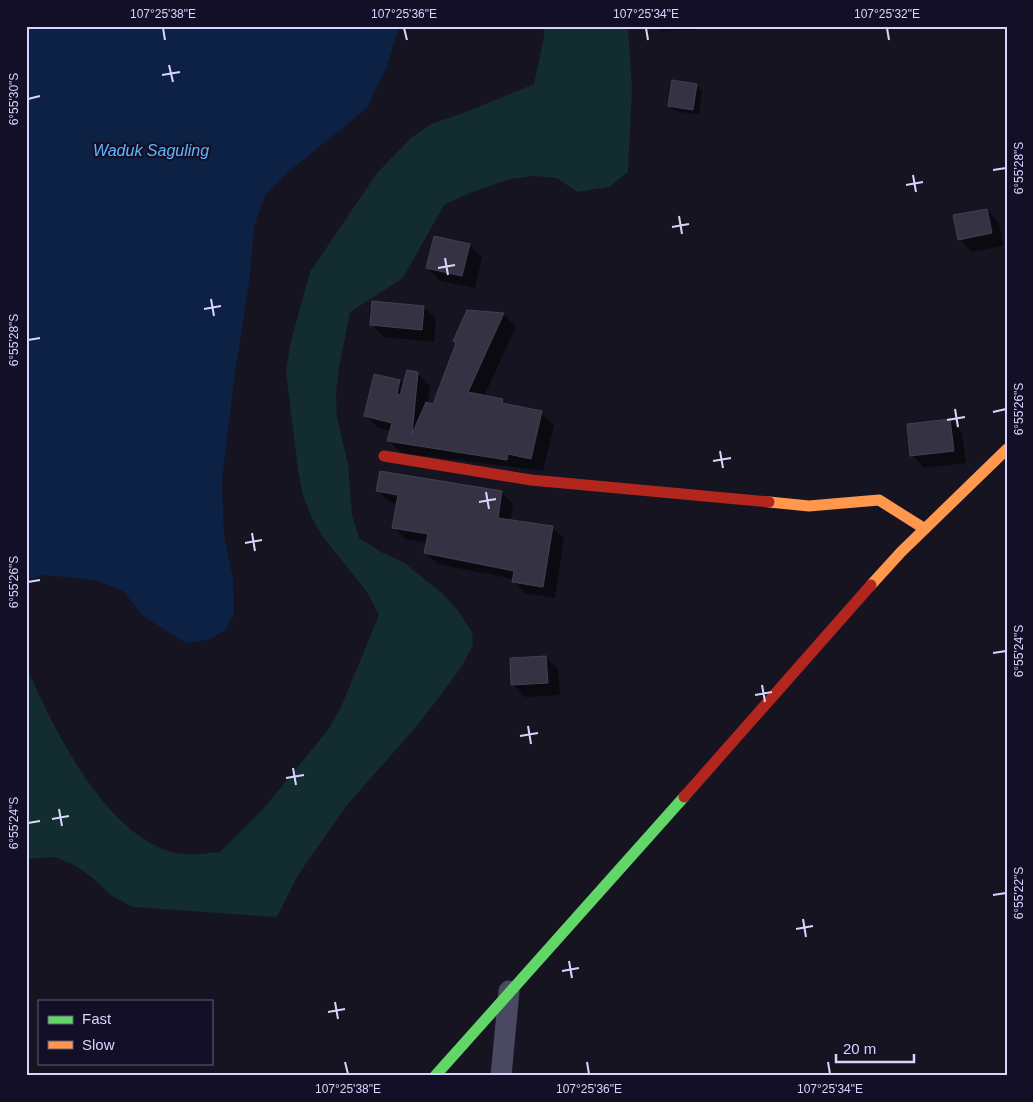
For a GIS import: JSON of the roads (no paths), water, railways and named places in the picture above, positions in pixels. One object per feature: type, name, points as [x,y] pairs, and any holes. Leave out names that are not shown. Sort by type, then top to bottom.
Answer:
[{"type":"street","points":[[435,1076],[901,552],[1007,449]]},
{"type":"street","points":[[384,456],[531,480],[809,506],[879,500],[925,529]]},
{"type":"street","points":[[502,1076],[509,991]]},
{"type":"water","name":"Waduk Saguling","points":[[26,26],[399,26],[386,69],[367,108],[287,173],[265,196],[254,226],[250,275],[234,380],[222,480],[224,535],[233,580],[234,614],[226,629],[208,640],[186,643],[143,616],[123,591],[96,580],[44,575],[26,581]]}]
